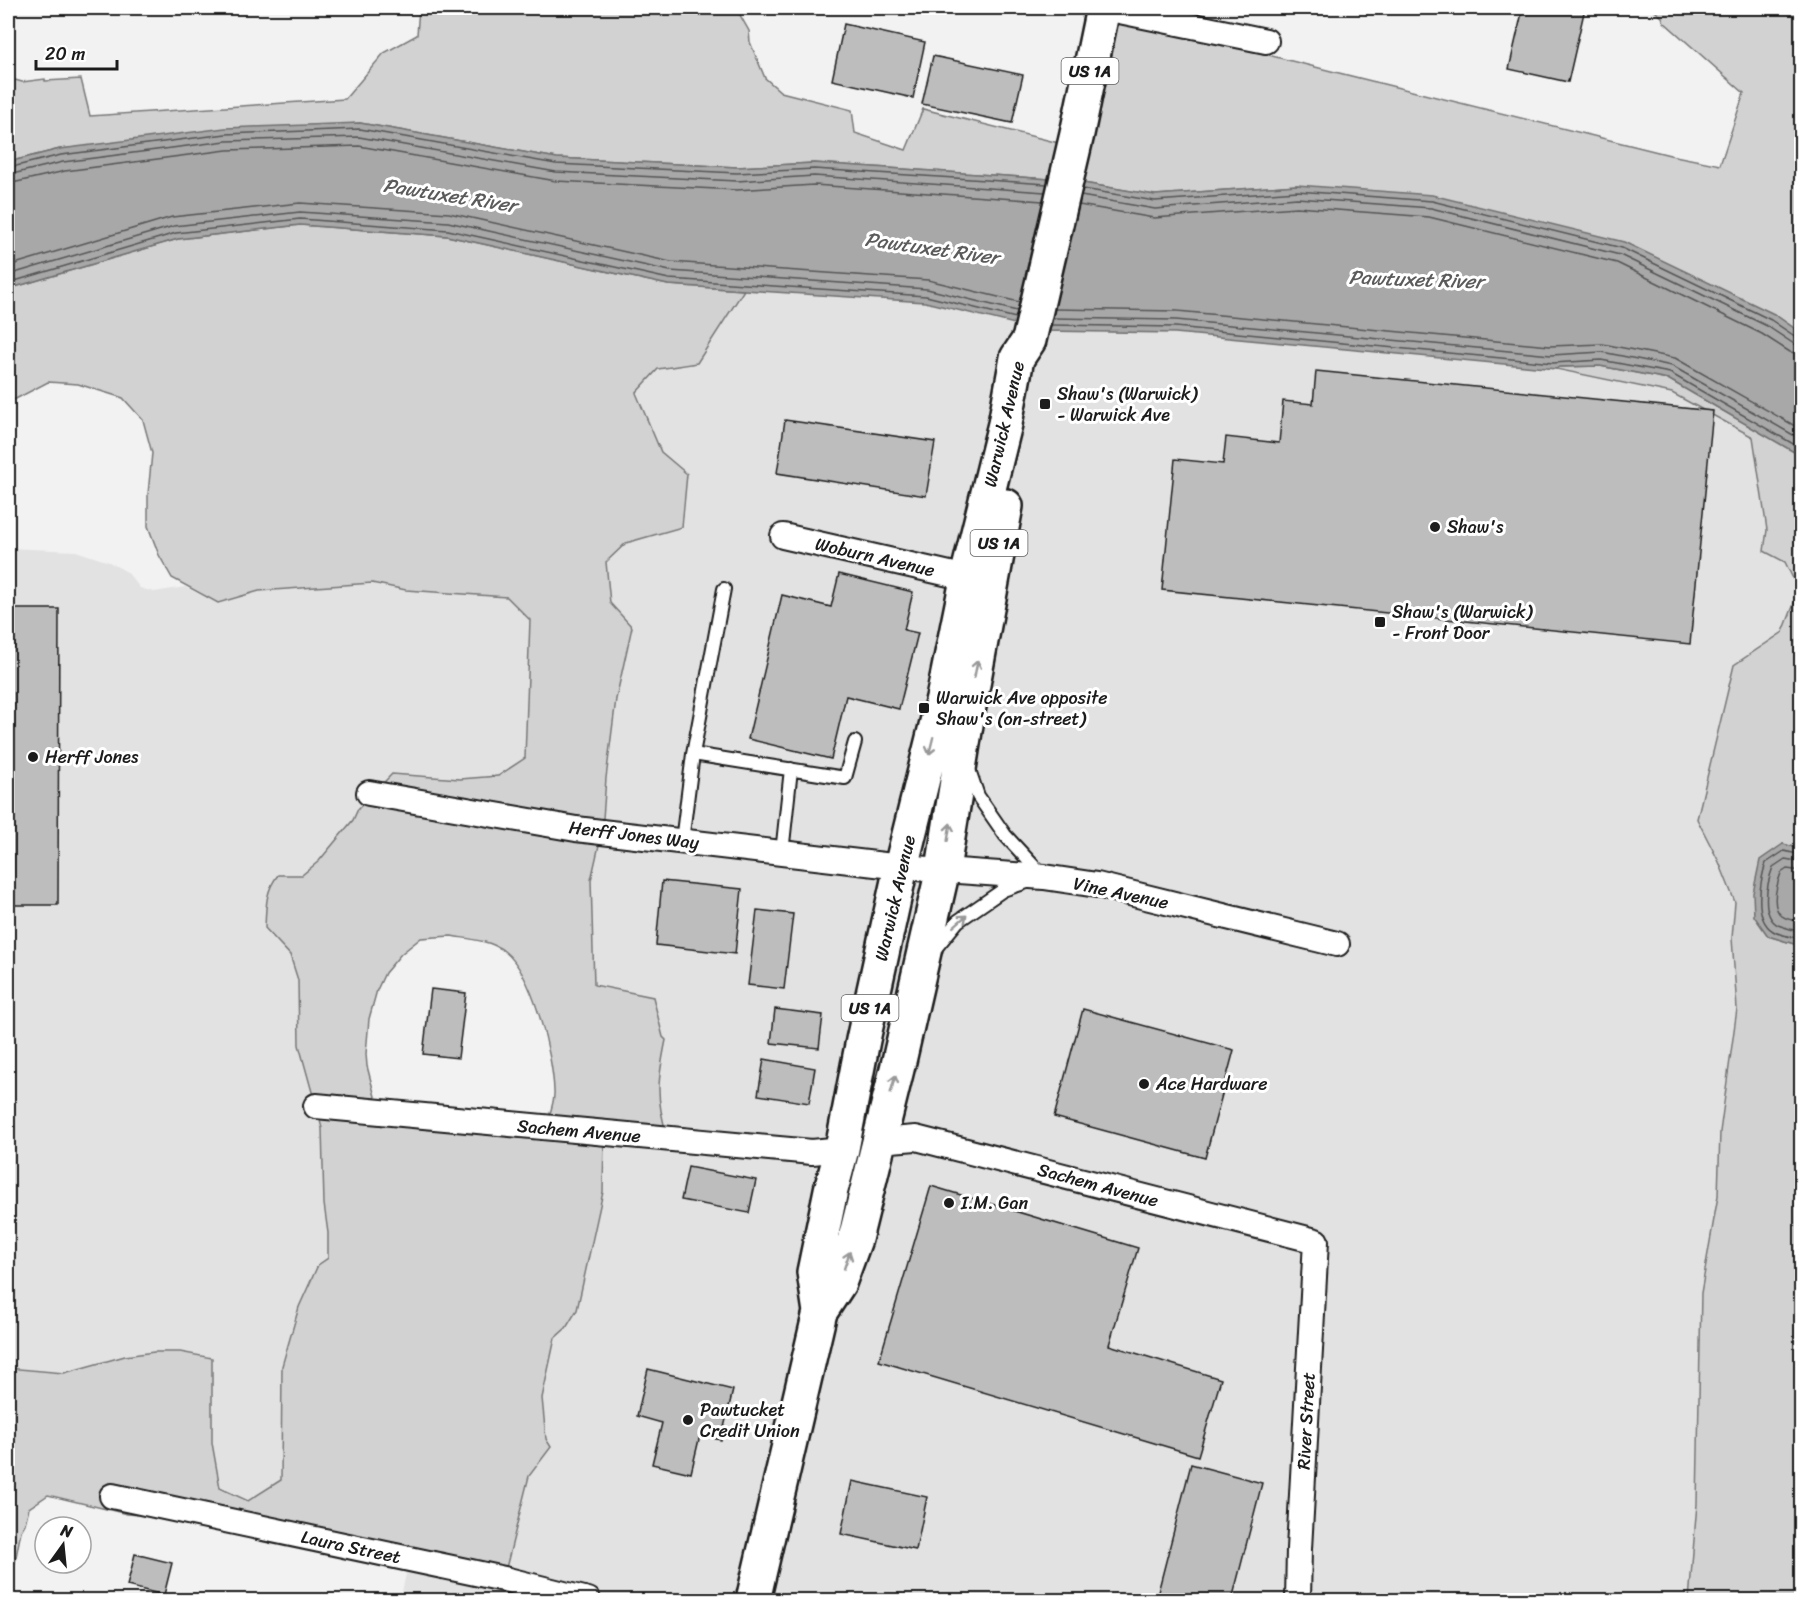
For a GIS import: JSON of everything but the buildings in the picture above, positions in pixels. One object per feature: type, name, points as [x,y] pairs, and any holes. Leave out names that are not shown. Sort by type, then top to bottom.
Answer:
[{"type":"main road","name":"US 1A","points":[[1030,336],[1104,8]]},
{"type":"main road","name":"Warwick Avenue","points":[[820,1311],[814,1272],[842,1149],[863,1040],[901,867],[943,698],[967,578],[1005,424],[1017,358],[1030,336]]},
{"type":"main road","name":"Warwick Avenue","points":[[753,1600],[820,1311],[839,1283],[855,1239],[943,869],[962,748],[1034,360],[1030,336]]},
{"type":"street","points":[[1104,8],[1266,41]]},
{"type":"street","name":"Woburn Avenue","points":[[783,536],[967,578]]},
{"type":"street","name":"Herff Jones Way","points":[[369,793],[576,829],[901,867]]},
{"type":"street","name":"Vine Avenue","points":[[901,867],[1044,877],[1097,885],[1337,944]]},
{"type":"street","name":"Sachem Avenue","points":[[316,1106],[812,1152],[842,1149]]},
{"type":"street","name":"Sachem Avenue","points":[[878,1141],[916,1138],[1316,1241]]},
{"type":"street","name":"River Street","points":[[1298,1600],[1316,1241]]},
{"type":"street","name":"Laura Street","points":[[112,1496],[492,1577],[588,1600]]},
{"type":"lane","points":[[682,841],[693,754],[724,589]]},
{"type":"lane","points":[[693,754],[845,777],[855,742]]},
{"type":"lane","points":[[921,964],[958,921],[1003,890],[1044,877],[1005,835],[978,796],[962,748]]},
{"type":"lane","points":[[782,853],[791,769]]},
{"type":"shaded area","points":[[419,8],[736,8],[749,31],[750,42],[765,78],[781,92],[852,110],[855,133],[906,150],[923,109],[1071,146],[1107,14],[1670,155],[1720,165],[1744,93],[1651,8],[1801,8],[1801,333],[1769,312],[1680,280],[1297,185],[1155,195],[1065,180],[814,163],[737,167],[557,158],[360,123],[60,149],[8,162],[8,78],[22,82],[45,79],[45,81],[81,79],[90,116],[345,99],[384,53],[417,35]]},
{"type":"shaded area","points":[[300,225],[447,236],[668,285],[744,290],[697,363],[658,369],[636,393],[661,452],[687,474],[682,527],[626,543],[606,562],[610,603],[632,627],[616,699],[602,832],[591,880],[594,985],[653,997],[663,1037],[666,1040],[661,1066],[659,1098],[667,1135],[604,1135],[603,1192],[577,1310],[566,1328],[555,1338],[542,1398],[546,1439],[551,1447],[529,1476],[501,1588],[143,1515],[127,1514],[48,1495],[29,1508],[21,1531],[8,1598],[8,1368],[64,1373],[125,1356],[154,1352],[180,1352],[212,1358],[212,1443],[220,1488],[248,1501],[281,1480],[282,1366],[299,1307],[318,1265],[328,1258],[328,1233],[324,1204],[322,1128],[299,1045],[298,980],[290,955],[265,928],[268,894],[278,875],[302,875],[319,861],[353,820],[358,809],[392,774],[460,779],[498,776],[525,758],[530,620],[507,597],[406,590],[372,583],[259,591],[218,603],[172,578],[159,555],[148,526],[152,453],[143,420],[123,398],[78,384],[48,382],[8,403],[8,289],[178,239]],"holes":[[[451,936],[486,942],[498,947],[514,962],[524,977],[540,1016],[553,1076],[554,1095],[547,1123],[378,1108],[366,1054],[369,1019],[377,990],[385,973],[401,954],[421,938]]]},
{"type":"shaded area","points":[[744,290],[925,302],[1043,331],[1175,333],[1556,369],[1672,393],[1753,437],[1767,530],[1764,551],[1785,562],[1799,591],[1783,632],[1734,665],[1719,862],[1735,902],[1732,938],[1737,1009],[1720,1132],[1718,1196],[1701,1293],[1697,1504],[1689,1600],[400,1600],[407,1570],[501,1588],[529,1476],[551,1448],[546,1439],[542,1398],[555,1338],[566,1328],[577,1310],[603,1192],[604,1135],[667,1135],[660,1110],[658,1078],[666,1040],[594,986],[591,880],[602,832],[616,699],[632,627],[610,603],[606,562],[626,543],[682,527],[687,474],[661,452],[636,393],[658,369],[697,363]]},
{"type":"shaded area","points":[[1600,366],[1668,379],[1801,456],[1801,849],[1783,844],[1768,936],[1801,946],[1801,1600],[1689,1600],[1697,1504],[1701,1293],[1718,1196],[1720,1132],[1737,1009],[1732,938],[1735,902],[1719,862],[1697,819],[1734,665],[1783,632],[1799,591],[1785,562],[1764,551],[1767,530],[1753,437],[1672,393],[1556,369]]},
{"type":"shaded area","points":[[8,548],[76,551],[109,562],[127,572],[140,588],[154,592],[185,587],[218,603],[259,591],[372,583],[406,590],[508,597],[530,620],[525,758],[498,776],[460,779],[358,809],[353,820],[319,861],[302,875],[278,875],[265,928],[290,955],[298,980],[299,1045],[322,1128],[328,1258],[318,1265],[299,1307],[282,1366],[281,1480],[248,1501],[220,1488],[212,1443],[211,1358],[154,1352],[125,1356],[64,1373],[8,1368]]},
{"type":"water","name":"Pawtuxet River","points":[[360,123],[557,158],[737,167],[814,163],[1065,180],[1155,195],[1297,185],[1432,195],[1624,242],[1774,314],[1801,333],[1801,456],[1668,379],[1600,366],[1556,369],[1175,333],[1043,331],[925,302],[668,285],[447,236],[300,225],[178,239],[8,289],[8,162],[60,149],[225,128]]},
{"type":"water","points":[[1783,844],[1801,849],[1801,946],[1768,936],[1754,916],[1753,893],[1760,860]]},
{"type":"place","name":"Shaw's (Warwick) - Warwick Ave","points":[[1045,404]]},
{"type":"place","name":"Shaw's","points":[[1435,527]]},
{"type":"place","name":"Shaw's (Warwick) - Front Door","points":[[1380,622]]},
{"type":"place","name":"Warwick Ave opposite Shaw's (on-street)","points":[[924,708]]},
{"type":"place","name":"Herff Jones","points":[[33,757]]},
{"type":"place","name":"Ace Hardware","points":[[1144,1084]]},
{"type":"place","name":"I.M. Gan","points":[[949,1203]]},
{"type":"place","name":"Pawtucket Credit Union","points":[[688,1420]]}]
